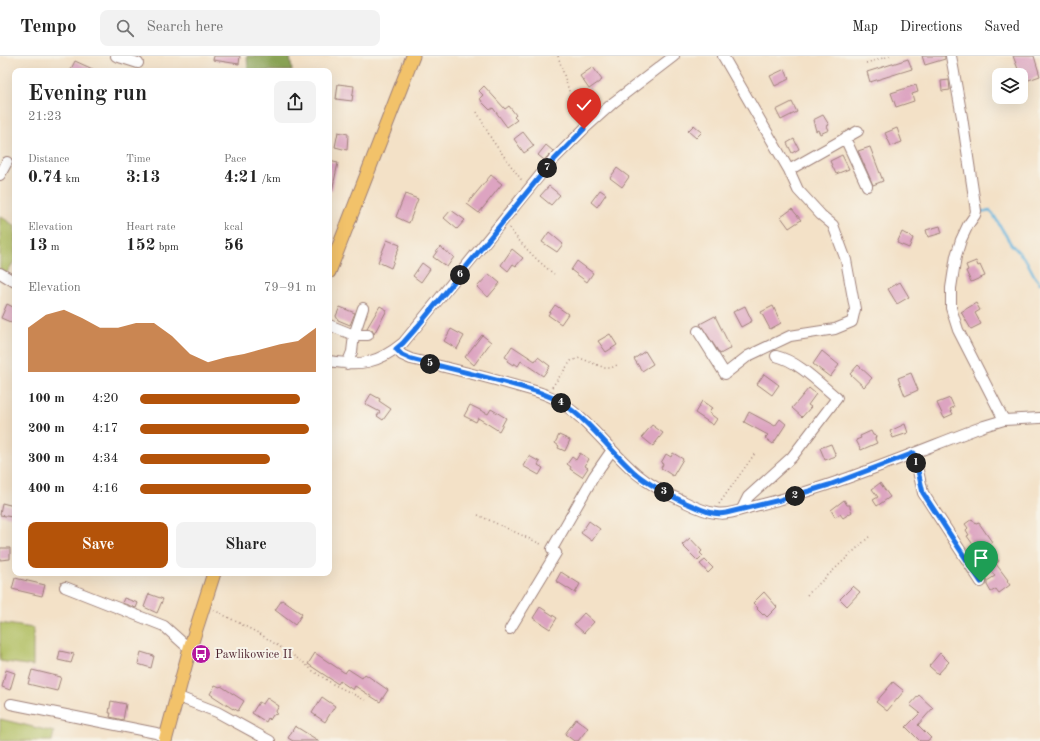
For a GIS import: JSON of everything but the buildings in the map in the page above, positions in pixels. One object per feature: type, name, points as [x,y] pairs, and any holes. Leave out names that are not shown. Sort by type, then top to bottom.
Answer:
[{"type":"main road","points":[[332,264],[413,56]]},
{"type":"main road","points":[[165,739],[190,648],[213,576]]},
{"type":"street","points":[[116,56],[138,63]]},
{"type":"street","points":[[332,362],[359,364],[379,359],[403,343],[550,164],[584,129],[614,102],[674,56]]},
{"type":"street","points":[[698,332],[725,374],[748,356],[790,336],[835,329],[852,322],[855,309],[846,260],[833,226],[798,190],[789,170],[723,56]]},
{"type":"street","points":[[951,56],[976,211],[961,240],[956,256],[951,288],[951,308],[958,330],[1004,420]]},
{"type":"street","points":[[789,170],[858,131]]},
{"type":"street","points":[[846,138],[867,186]]},
{"type":"street","points":[[0,175],[7,162]]},
{"type":"street","points":[[0,273],[12,280]]},
{"type":"street","points":[[347,364],[352,352],[354,335],[363,308]]},
{"type":"street","points":[[332,326],[354,335],[368,335]]},
{"type":"street","points":[[396,349],[402,355],[411,359],[503,382],[546,395],[563,404],[573,412],[637,474],[651,484],[691,505],[722,514],[780,500],[829,485],[984,426],[1004,420],[1040,418]]},
{"type":"street","points":[[742,509],[748,497],[792,457],[837,398],[812,377],[784,358],[776,356]]},
{"type":"street","points":[[510,629],[556,554],[552,549],[594,476],[612,450]]},
{"type":"street","points":[[914,453],[923,493],[981,582]]},
{"type":"street","points":[[65,587],[164,626],[190,648]]},
{"type":"street","points":[[176,696],[217,712],[270,741]]},
{"type":"street","points":[[11,704],[156,733],[165,739]]},
{"type":"path","points":[[558,56],[575,110],[584,129]]},
{"type":"path","points":[[866,63],[890,56]]},
{"type":"path","points":[[477,112],[492,140],[529,190]]},
{"type":"path","points":[[504,221],[526,250],[538,262],[554,274]]},
{"type":"path","points":[[546,395],[571,361],[580,358],[605,368],[611,368],[619,364]]},
{"type":"path","points":[[715,513],[719,504],[756,452]]},
{"type":"path","points":[[478,515],[552,549]]},
{"type":"path","points":[[807,595],[871,535]]},
{"type":"path","points":[[204,605],[260,634],[303,662],[313,671],[365,700]]},
{"type":"green space","points":[[247,56],[290,56],[292,68],[248,68]]},
{"type":"green space","points":[[0,216],[12,224],[12,265],[6,274],[0,273]]},
{"type":"green space","points":[[0,623],[33,628],[33,666],[0,661]]},
{"type":"green space","points":[[0,719],[54,732],[52,741],[0,741]]},
{"type":"waterway","points":[[979,210],[985,212],[990,211],[993,214],[1011,244],[1026,260],[1040,283]]},
{"type":"place","name":"Pawlikowice II","points":[[201,654]]},
{"type":"route","points":[[584,129],[550,164],[418,326],[396,349],[402,355],[411,359],[503,382],[555,399],[573,412],[592,429],[614,453],[637,474],[651,484],[670,495],[701,509],[715,513],[722,514],[800,494],[829,485],[914,453],[923,493],[981,582]]}]
